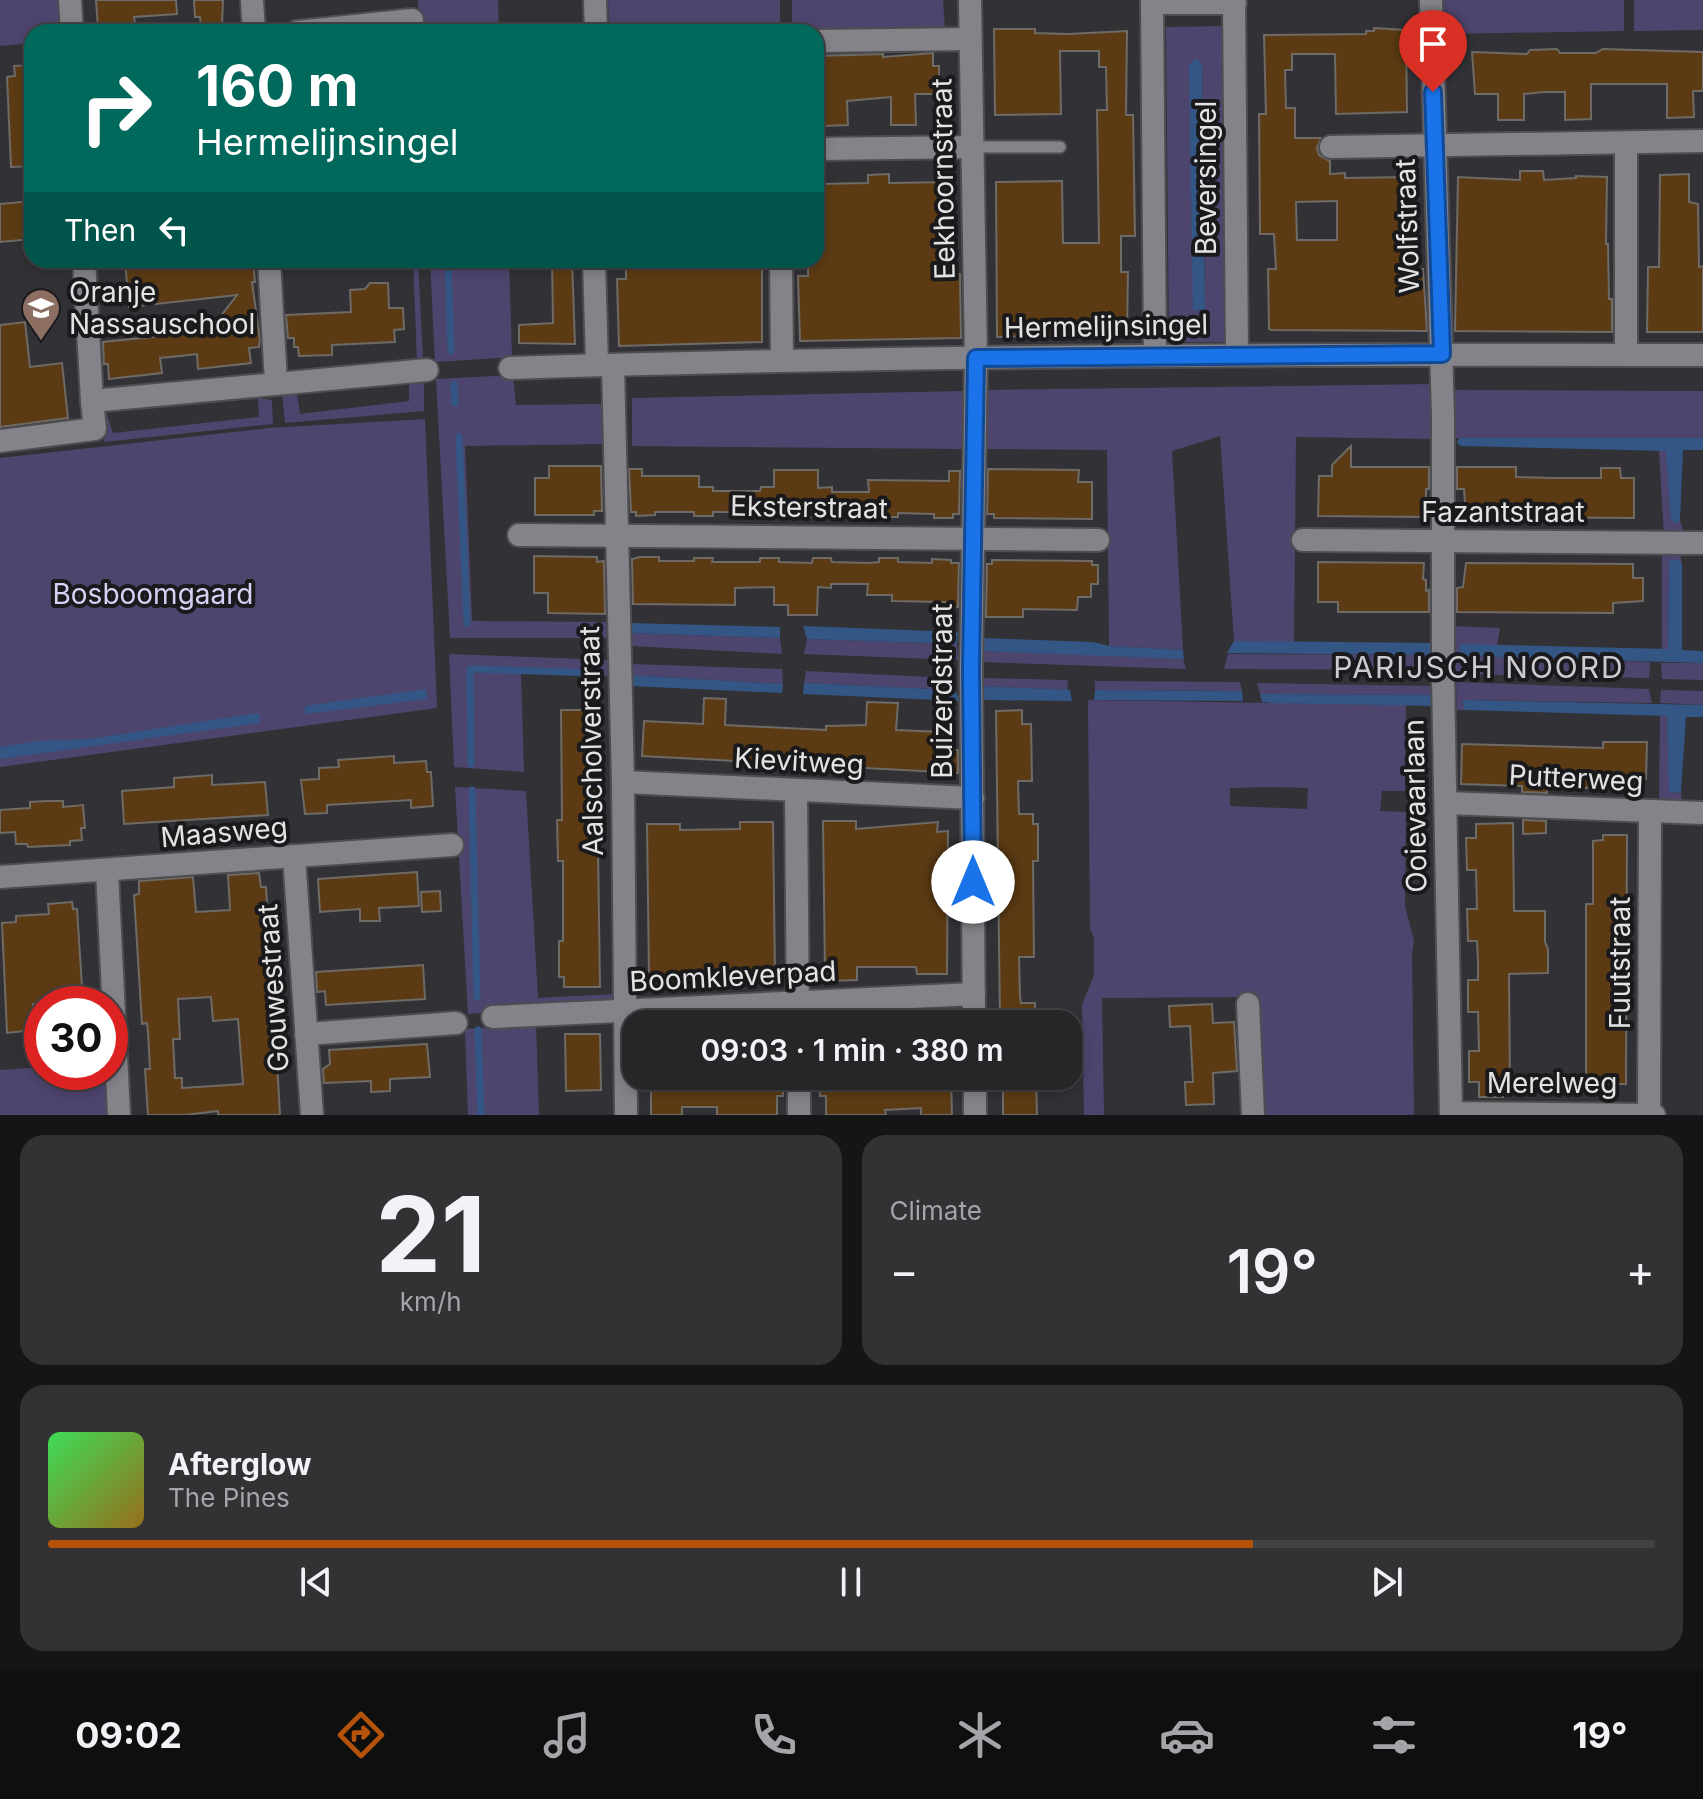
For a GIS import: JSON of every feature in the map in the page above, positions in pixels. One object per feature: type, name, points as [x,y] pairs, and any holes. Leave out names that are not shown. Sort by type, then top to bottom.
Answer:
[{"type":"street","points":[[70,0],[72,24]]},
{"type":"street","points":[[252,0],[254,24]]},
{"type":"street","points":[[595,0],[596,24]]},
{"type":"street","name":"Eekhoornstraat","points":[[970,0],[976,358]]},
{"type":"street","name":"Wolfstraat","points":[[1431,0],[1442,354]]},
{"type":"street","points":[[1152,2],[1234,1]]},
{"type":"street","name":"Beversingel","points":[[1234,1],[1237,355]]},
{"type":"street","name":"Beversingel","points":[[1152,2],[1155,355]]},
{"type":"street","points":[[374,24],[412,20]]},
{"type":"street","points":[[824,41],[970,39]]},
{"type":"street","points":[[1331,147],[1703,141]]},
{"type":"street","points":[[1626,143],[1626,355]]},
{"type":"street","points":[[824,149],[972,147]]},
{"type":"street","points":[[0,441],[95,429],[84,268]]},
{"type":"street","points":[[269,268],[276,382]]},
{"type":"street","name":"Aalscholverstraat","points":[[595,268],[605,365],[616,535],[625,1010]]},
{"type":"street","points":[[781,268],[782,360]]},
{"type":"street","name":"Ooievaarlaan","points":[[1442,354],[1451,1113]]},
{"type":"street","name":"Hermelijnsingel","points":[[510,368],[782,360],[1155,355],[1703,355]]},
{"type":"street","name":"Buizerdstraat","points":[[974,1010],[973,539],[976,358]]},
{"type":"street","points":[[92,401],[427,370]]},
{"type":"street","name":"Eksterstraat","points":[[519,535],[1098,540]]},
{"type":"street","name":"Fazantstraat","points":[[1303,540],[1703,543]]},
{"type":"street","name":"Kievitweg","points":[[623,782],[973,798]]},
{"type":"street","points":[[796,791],[798,1010]]},
{"type":"street","name":"Putterweg","points":[[1446,803],[1703,813]]},
{"type":"street","name":"Fuutstraat","points":[[1650,812],[1652,1114]]},
{"type":"street","name":"Maasweg","points":[[0,877],[452,845]]},
{"type":"street","name":"Gouwestraat","points":[[294,856],[312,1115]]},
{"type":"street","points":[[107,871],[119,1115]]},
{"type":"street","name":"Boomkleverpad","points":[[833,1010],[974,994]]},
{"type":"street","points":[[1248,1004],[1253,1115]]},
{"type":"street","name":"Boomkleverpad","points":[[493,1017],[622,1011]]},
{"type":"street","points":[[306,1034],[456,1023]]},
{"type":"street","name":"Aalscholverstraat","points":[[626,1090],[626,1115]]},
{"type":"street","points":[[799,1090],[799,1115]]},
{"type":"street","points":[[975,1090],[975,1115]]},
{"type":"street","name":"Merelweg","points":[[1451,1113],[1652,1114]]},
{"type":"lane","points":[[972,147],[1060,147]]},
{"type":"green space","points":[[0,0],[58,0],[60,24],[24,24],[24,44],[0,46]]},
{"type":"green space","points":[[418,0],[498,0],[499,24],[419,24]]},
{"type":"green space","points":[[608,0],[780,0],[780,24],[610,24]]},
{"type":"green space","points":[[792,0],[943,0],[945,31],[824,32],[824,24],[792,24]]},
{"type":"green space","points":[[1442,0],[1624,0],[1624,31],[1442,34]]},
{"type":"green space","points":[[1634,0],[1703,0],[1703,30],[1634,31]]},
{"type":"green space","points":[[1227,26],[1230,342],[1169,342],[1166,27]],"holes":[[[1202,62],[1205,308],[1194,311]]]},
{"type":"green space","points":[[413,268],[418,268],[423,360],[417,362]]},
{"type":"green space","points":[[430,268],[509,268],[512,357],[435,362]]},
{"type":"green space","points":[[513,375],[516,405],[602,404],[605,444],[465,446],[472,621],[610,622],[611,638],[450,638],[436,379]]},
{"type":"green space","points":[[424,383],[424,411],[285,423],[282,393],[297,393],[300,414],[409,401],[409,384]]},
{"type":"green space","points":[[1434,384],[1435,439],[1296,437],[1294,643],[1234,641],[1220,436],[1172,451],[1183,650],[1109,646],[1107,450],[985,449],[985,390]]},
{"type":"green space","points":[[1454,390],[1703,391],[1703,438],[1453,438]]},
{"type":"green space","points":[[963,391],[965,449],[632,446],[632,398]]},
{"type":"green space","points":[[258,398],[272,400],[273,424],[104,442],[98,412],[106,412],[113,433],[259,417]]},
{"type":"green space","name":"Bosboomgaard","points":[[425,419],[437,708],[0,767],[0,458],[269,428]]},
{"type":"green space","points":[[1659,450],[1666,451],[1668,455],[1671,520],[1680,520],[1685,537],[1664,537]]},
{"type":"green space","points":[[1679,547],[1682,564],[1678,559],[1669,562],[1668,649],[1662,649],[1662,550]]},
{"type":"green space","points":[[1451,626],[1500,628],[1497,646],[1460,644],[1462,656],[1650,662],[1649,678],[1454,674]]},
{"type":"green space","points":[[630,633],[780,638],[782,654],[631,646]]},
{"type":"green space","points":[[807,639],[957,644],[958,660],[804,654]]},
{"type":"green space","points":[[982,651],[1183,658],[1186,669],[982,662]]},
{"type":"green space","points":[[449,654],[612,660],[611,676],[521,673],[524,772],[454,767]]},
{"type":"green space","points":[[1228,654],[1430,655],[1427,670],[1224,669]]},
{"type":"green space","points":[[1661,663],[1703,663],[1703,680],[1662,679]]},
{"type":"green space","points":[[631,664],[782,669],[783,684],[629,675]]},
{"type":"green space","points":[[806,671],[950,678],[955,690],[804,683]]},
{"type":"green space","points":[[980,678],[1068,680],[1067,690],[983,686]]},
{"type":"green space","points":[[1095,681],[1240,682],[1242,691],[1095,690]]},
{"type":"green space","points":[[1456,682],[1649,689],[1652,703],[1463,700],[1465,710],[1457,710]]},
{"type":"green space","points":[[1257,683],[1430,686],[1434,695],[1260,694]]},
{"type":"green space","points":[[1661,690],[1703,691],[1703,705],[1660,703]]},
{"type":"green space","points":[[1088,700],[1406,705],[1405,791],[1382,791],[1380,811],[1406,812],[1405,906],[1414,941],[1414,1115],[1262,1115],[1254,997],[1102,998],[1104,1115],[1084,1115],[1082,1005],[1094,975],[1094,938],[1090,929]],"holes":[[[1230,788],[1308,788],[1307,809],[1230,806]]]},
{"type":"green space","points":[[1660,716],[1667,716],[1670,793],[1681,792],[1682,803],[1659,803]]},
{"type":"green space","points":[[455,787],[526,791],[538,998],[614,994],[614,1002],[468,1014]]},
{"type":"green space","points":[[536,1024],[539,1115],[468,1115],[465,1029]]},
{"type":"green space","points":[[24,1068],[24,1090],[112,1090],[114,1115],[0,1115],[0,1070]]},
{"type":"water","points":[[1196,58],[1202,64],[1205,308],[1193,311],[1189,65]]},
{"type":"water","points":[[1459,438],[1703,438],[1703,450],[1683,450],[1680,520],[1677,524],[1671,521],[1666,451],[1461,446],[1457,443]]},
{"type":"water","points":[[1678,559],[1682,564],[1682,650],[1703,651],[1703,663],[1461,656],[1460,644],[1668,649],[1669,561]]},
{"type":"water","points":[[628,623],[780,627],[780,638],[630,633]]},
{"type":"water","points":[[803,626],[958,632],[957,644],[807,639]]},
{"type":"water","points":[[979,638],[1093,642],[1109,646],[1183,650],[1184,659],[980,651]]},
{"type":"water","points":[[1234,641],[1432,643],[1430,655],[1227,653]]},
{"type":"water","points":[[629,675],[783,684],[782,693],[631,686]]},
{"type":"water","points":[[804,683],[955,690],[960,701],[803,694]]},
{"type":"water","points":[[981,686],[1070,690],[1072,701],[984,700]]},
{"type":"water","points":[[426,689],[427,699],[305,714],[305,706]]},
{"type":"water","points":[[1095,690],[1242,691],[1243,701],[1094,700]]},
{"type":"water","points":[[1260,694],[1436,695],[1432,706],[1272,703],[1262,702]]},
{"type":"water","points":[[1462,700],[1703,705],[1703,717],[1686,717],[1681,792],[1669,793],[1667,716],[1465,710]]},
{"type":"water","points":[[257,713],[259,723],[0,759],[0,747],[38,741],[90,739]]},
{"type":"building","points":[[96,0],[176,0],[177,14],[134,17],[135,24],[98,24]]},
{"type":"building","points":[[194,0],[223,0],[222,24],[201,24],[200,17],[195,17]]},
{"type":"building","points":[[1374,28],[1406,30],[1407,112],[1336,114],[1335,54],[1292,54],[1292,70],[1285,70],[1286,108],[1295,108],[1295,138],[1321,138],[1317,148],[1319,155],[1330,161],[1330,174],[1345,173],[1345,178],[1406,177],[1404,246],[1407,269],[1423,269],[1427,331],[1271,330],[1268,269],[1276,269],[1274,234],[1260,234],[1259,114],[1266,114],[1264,35],[1366,34],[1366,31],[1374,31]],"holes":[[[1337,201],[1337,240],[1297,240],[1296,202]]]},
{"type":"building","points":[[994,29],[1035,29],[1035,33],[1068,34],[1127,31],[1126,115],[1133,115],[1135,236],[1121,236],[1121,272],[1128,272],[1127,333],[997,337],[996,182],[1062,181],[1063,243],[1099,243],[1097,110],[1107,110],[1106,67],[1099,67],[1099,51],[1060,51],[1061,114],[995,115]]},
{"type":"building","points":[[1557,49],[1560,53],[1596,53],[1603,49],[1703,52],[1703,91],[1693,91],[1694,117],[1667,118],[1667,84],[1591,84],[1591,119],[1565,120],[1565,92],[1524,94],[1524,120],[1498,120],[1498,94],[1475,94],[1472,52],[1527,54],[1530,50]]},
{"type":"building","points":[[933,53],[933,66],[939,66],[939,83],[934,83],[934,94],[915,94],[916,125],[891,125],[891,97],[847,101],[848,125],[824,126],[824,56],[883,54],[883,57]]},
{"type":"building","points":[[24,65],[24,166],[11,167],[7,77],[15,76],[14,66]]},
{"type":"building","points":[[1520,171],[1543,171],[1544,180],[1576,176],[1607,177],[1606,244],[1612,332],[1455,331],[1458,177],[1520,180]]},
{"type":"building","points":[[889,174],[889,183],[950,182],[951,274],[960,274],[961,338],[800,341],[798,276],[808,276],[808,268],[824,268],[824,184],[868,183],[868,175]]},
{"type":"building","points":[[1689,174],[1689,202],[1698,204],[1699,267],[1703,266],[1703,332],[1647,332],[1648,267],[1659,267],[1660,175]]},
{"type":"building","points":[[24,202],[24,240],[0,242],[0,204]]},
{"type":"building","points":[[126,268],[254,268],[255,282],[252,282],[259,347],[249,348],[251,363],[198,369],[197,354],[160,358],[162,373],[109,379],[108,364],[104,364],[103,342],[209,331],[237,295],[129,307]]},
{"type":"building","points":[[552,268],[572,268],[575,344],[519,343],[519,325],[553,323]]},
{"type":"building","points":[[626,268],[762,268],[762,342],[619,346],[617,279],[626,279]]},
{"type":"building","points":[[370,283],[388,283],[389,308],[403,308],[404,329],[394,330],[395,342],[332,345],[332,355],[299,356],[298,347],[294,347],[294,338],[288,338],[286,315],[351,312],[350,290],[365,289]]},
{"type":"building","points":[[25,322],[30,367],[62,363],[68,418],[0,427],[0,325]]},
{"type":"building","points":[[1351,446],[1351,467],[1429,467],[1424,517],[1318,516],[1319,476],[1332,476],[1332,465]]},
{"type":"building","points":[[549,466],[601,466],[602,511],[594,511],[594,515],[535,515],[535,478],[549,478]]},
{"type":"building","points":[[1457,467],[1516,467],[1516,477],[1552,478],[1601,478],[1601,468],[1620,468],[1621,478],[1634,478],[1634,518],[1466,517],[1464,489],[1457,489]]},
{"type":"building","points":[[629,469],[642,469],[642,476],[699,476],[699,487],[713,487],[713,491],[760,491],[761,487],[774,487],[774,470],[818,470],[818,488],[832,487],[832,492],[869,492],[868,480],[949,481],[949,471],[960,471],[959,514],[953,514],[953,518],[898,513],[898,517],[880,517],[879,513],[832,513],[832,517],[760,517],[760,513],[724,512],[713,512],[713,516],[694,516],[694,512],[655,512],[655,515],[636,516],[636,512],[631,512]]},
{"type":"building","points":[[988,469],[1079,470],[1078,482],[1092,482],[1092,519],[994,518],[994,514],[987,514]]},
{"type":"building","points":[[534,556],[597,557],[597,562],[604,561],[605,614],[548,613],[548,593],[534,593]]},
{"type":"building","points":[[659,557],[659,561],[713,558],[712,562],[760,562],[760,558],[779,558],[779,562],[812,563],[813,558],[868,563],[879,562],[879,558],[932,563],[932,559],[951,560],[951,563],[959,563],[958,607],[946,606],[946,602],[892,601],[892,595],[867,595],[868,584],[818,587],[817,615],[788,615],[788,605],[774,605],[774,587],[735,588],[735,605],[633,604],[632,559]]},
{"type":"building","points":[[992,560],[1092,561],[1092,565],[1098,565],[1098,584],[1091,584],[1091,597],[1078,597],[1077,610],[1023,609],[1023,617],[986,617],[987,564],[992,564]]},
{"type":"building","points":[[1318,562],[1424,563],[1423,579],[1426,580],[1426,591],[1429,590],[1429,612],[1338,612],[1338,602],[1318,602]]},
{"type":"building","points":[[1466,563],[1633,564],[1633,578],[1643,578],[1643,601],[1613,603],[1613,613],[1457,612],[1457,588],[1463,587]]},
{"type":"building","points":[[704,698],[726,699],[725,725],[826,730],[826,726],[866,725],[867,702],[898,703],[896,730],[943,732],[943,737],[953,737],[953,750],[958,750],[958,773],[642,756],[644,721],[703,724]]},
{"type":"building","points":[[561,710],[596,710],[600,987],[564,987],[564,977],[559,977],[559,941],[563,941],[563,861],[558,861],[557,820],[562,820]]},
{"type":"building","points":[[1022,710],[1022,724],[1031,724],[1032,781],[1018,781],[1019,814],[1033,814],[1033,824],[1038,824],[1038,861],[1033,861],[1034,957],[1019,957],[1021,1003],[1035,1003],[1035,1010],[1000,1010],[996,711]]},
{"type":"building","points":[[1603,742],[1647,742],[1646,779],[1636,779],[1636,789],[1547,787],[1547,793],[1522,792],[1522,786],[1461,784],[1462,744],[1603,748]]},
{"type":"building","points":[[394,756],[394,763],[426,761],[427,772],[431,772],[433,806],[411,808],[411,800],[327,805],[327,813],[305,814],[301,780],[319,779],[319,768],[339,767],[338,760]]},
{"type":"building","points":[[212,775],[212,785],[265,782],[268,815],[124,824],[122,791],[174,787],[174,778]]},
{"type":"building","points":[[63,801],[63,807],[83,805],[85,828],[81,828],[82,840],[70,841],[70,845],[28,847],[27,844],[16,844],[15,832],[0,833],[0,810],[30,808],[30,802]]},
{"type":"building","points":[[1523,820],[1546,821],[1546,833],[1523,834]]},
{"type":"building","points":[[823,821],[856,821],[856,829],[938,822],[937,832],[948,831],[947,974],[917,974],[916,967],[857,967],[857,980],[828,981],[828,974],[825,974]]},
{"type":"building","points":[[740,822],[773,822],[775,975],[742,975],[742,968],[688,971],[689,986],[660,988],[660,977],[649,977],[647,824],[680,824],[680,830],[740,829]]},
{"type":"building","points":[[1513,823],[1514,911],[1545,911],[1548,973],[1509,974],[1510,1087],[1503,1087],[1503,1097],[1479,1097],[1479,1082],[1469,1082],[1469,1051],[1479,1051],[1478,1012],[1468,1012],[1468,980],[1478,980],[1478,961],[1477,941],[1468,941],[1467,909],[1477,909],[1476,870],[1467,870],[1466,838],[1476,838],[1476,824]]},
{"type":"building","points":[[1603,835],[1627,835],[1626,1084],[1586,1084],[1586,904],[1593,904],[1593,841],[1603,840]]},
{"type":"building","points":[[417,872],[419,906],[379,908],[380,921],[360,921],[360,909],[320,912],[318,879]]},
{"type":"building","points":[[259,873],[261,887],[266,887],[274,1015],[269,1016],[271,1053],[272,1061],[277,1061],[280,1115],[218,1115],[218,1111],[148,1115],[145,1069],[150,1069],[148,1031],[147,1023],[142,1024],[134,895],[139,894],[139,881],[193,877],[196,912],[230,910],[228,875]],"holes":[[[211,997],[213,1021],[238,1019],[243,1084],[182,1088],[182,1078],[175,1078],[173,1039],[180,1039],[178,999]]]},
{"type":"building","points":[[440,891],[441,911],[422,912],[421,892]]},
{"type":"building","points":[[72,902],[73,909],[77,909],[82,986],[24,986],[24,1031],[7,1033],[2,923],[16,922],[16,916],[49,914],[48,904]]},
{"type":"building","points":[[423,965],[425,999],[326,1005],[325,991],[317,992],[316,972]]},
{"type":"building","points":[[1212,1004],[1213,1023],[1234,1022],[1237,1071],[1213,1073],[1214,1104],[1186,1105],[1185,1082],[1193,1082],[1190,1026],[1170,1027],[1169,1006]]},
{"type":"building","points":[[565,1034],[600,1034],[601,1090],[566,1091]]},
{"type":"building","points":[[427,1044],[430,1077],[390,1079],[390,1091],[371,1092],[371,1081],[324,1083],[323,1069],[330,1064],[329,1050]]},
{"type":"building","points":[[651,1090],[783,1090],[783,1096],[777,1096],[777,1115],[717,1115],[717,1107],[682,1107],[682,1115],[651,1115]]},
{"type":"building","points":[[820,1090],[951,1090],[952,1115],[921,1115],[921,1108],[885,1110],[886,1115],[826,1115],[826,1096],[820,1096]]},
{"type":"building","points":[[1003,1090],[1036,1090],[1037,1115],[1003,1115]]},
{"type":"waterway","points":[[448,268],[451,351]]},
{"type":"waterway","points":[[454,384],[455,403]]},
{"type":"waterway","points":[[459,437],[467,623]]},
{"type":"waterway","points":[[471,764],[470,669],[599,673]]},
{"type":"waterway","points":[[472,790],[477,997]]},
{"type":"waterway","points":[[478,1030],[481,1115]]},
{"type":"place","name":"Oranje Nassauschool","points":[[41,342]]},
{"type":"district","name":"PARIJSCH NOORD","points":[[1479,668]]},
{"type":"route","points":[[973,882],[971,668],[976,358],[1442,354],[1433,92]]}]
